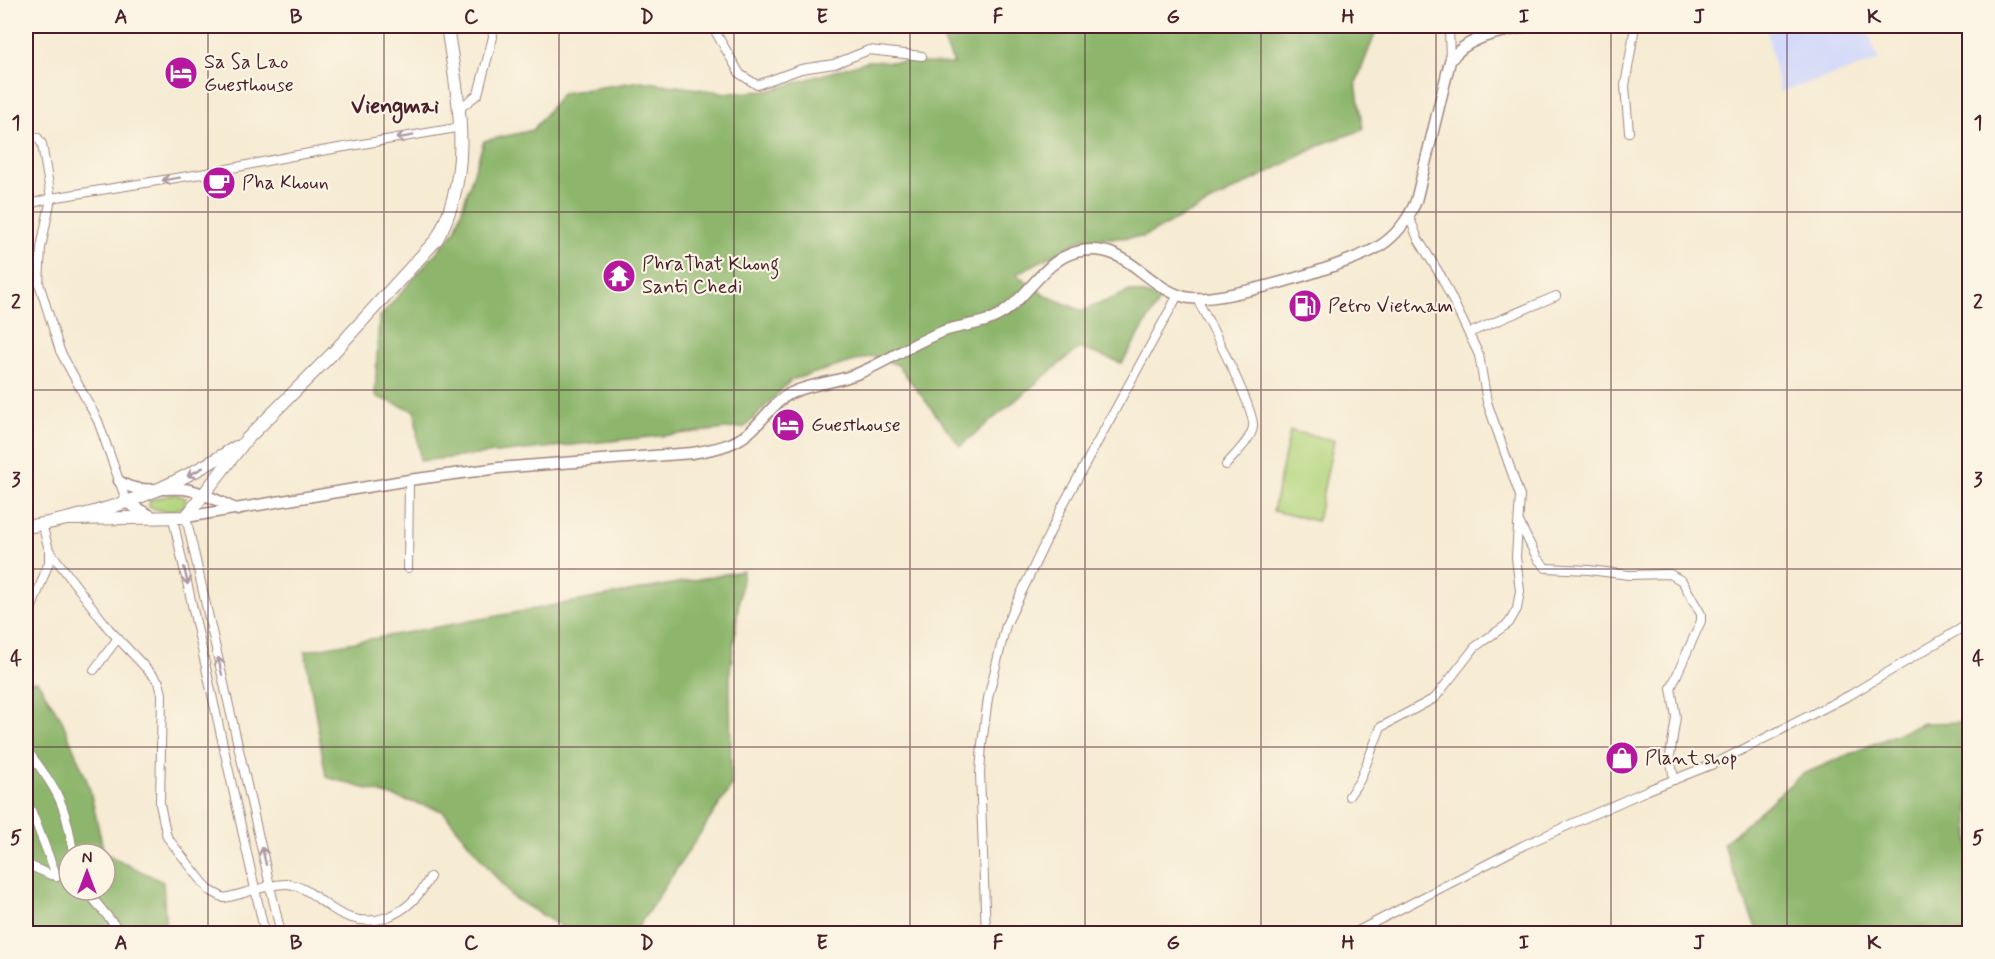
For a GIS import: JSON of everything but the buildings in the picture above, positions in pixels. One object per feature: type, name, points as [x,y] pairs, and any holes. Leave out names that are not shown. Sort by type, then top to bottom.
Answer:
[{"type":"main road","points":[[71,519],[175,519],[203,495],[245,441],[332,354],[437,239],[449,218],[456,196],[462,127],[447,26]]},
{"type":"main road","points":[[26,527],[71,519],[161,490],[245,441]]},
{"type":"street","points":[[459,109],[478,94],[493,37],[492,26]]},
{"type":"street","points":[[712,26],[740,74],[757,85],[801,69],[834,64],[869,50],[922,56]]},
{"type":"street","points":[[26,136],[38,138],[42,144],[51,198],[41,248],[39,283],[60,351],[98,421],[126,503],[145,514],[175,519],[409,480],[499,468],[692,453],[715,448],[741,439],[775,404],[790,394],[856,374],[946,330],[989,321],[1005,312],[1054,263],[1074,253],[1094,249],[1113,252],[1178,295],[1197,299],[1272,283],[1361,256],[1390,239],[1409,216],[1423,180],[1450,61],[1449,26]]},
{"type":"street","points":[[1450,61],[1464,45],[1530,26]]},
{"type":"street","points":[[1629,132],[1625,87],[1635,26]]},
{"type":"street","points":[[26,205],[51,198],[462,127]]},
{"type":"street","points":[[1349,796],[1360,780],[1381,727],[1430,703],[1475,647],[1509,624],[1514,616],[1520,591],[1515,557],[1520,496],[1487,402],[1479,355],[1441,276],[1418,239],[1409,216]]},
{"type":"street","points":[[986,933],[980,773],[990,689],[1006,625],[1065,503],[1178,295]]},
{"type":"street","points":[[1469,333],[1556,297]]},
{"type":"street","points":[[1197,299],[1244,397],[1254,425],[1251,434],[1226,465]]},
{"type":"street","points":[[408,567],[409,480]]},
{"type":"street","points":[[119,481],[133,488],[185,489],[238,510]]},
{"type":"street","points":[[175,519],[247,782],[281,933]]},
{"type":"street","points":[[175,519],[265,933]]},
{"type":"street","points":[[1519,522],[1537,558],[1546,568],[1589,570],[1619,575],[1670,574],[1682,581],[1701,614],[1698,628],[1671,688],[1676,717],[1670,756],[1674,780]]},
{"type":"street","points":[[42,524],[49,550],[118,638],[159,682],[160,804],[167,837],[217,897],[224,898],[290,884],[306,890],[343,915],[373,920],[397,914],[410,906],[422,892],[430,877]]},
{"type":"street","points":[[26,623],[45,573],[49,550]]},
{"type":"street","points":[[1352,933],[1524,845],[1718,762],[1850,694],[1970,623]]},
{"type":"street","points":[[94,670],[118,638]]},
{"type":"street","points":[[26,749],[50,779],[69,818],[72,842]]},
{"type":"street","points":[[232,785],[247,782]]},
{"type":"street","points":[[32,810],[57,877]]},
{"type":"street","points":[[26,864],[57,877]]},
{"type":"street","points":[[96,902],[122,933]]},
{"type":"shaded area","points":[[1766,26],[1866,26],[1879,61],[1780,92]]},
{"type":"green space","points":[[937,26],[1378,26],[1356,83],[1363,130],[1327,142],[1143,237],[1083,239],[1016,274],[1047,296],[1082,311],[1130,291],[1161,298],[1122,363],[1079,348],[960,446],[898,365],[872,356],[791,380],[745,427],[420,461],[415,411],[375,396],[379,318],[455,231],[484,141],[533,130],[562,93],[641,81],[727,93],[768,91],[868,61],[954,64]]},
{"type":"green space","points":[[1290,431],[1334,440],[1317,521],[1273,511]]},
{"type":"green space","points":[[174,494],[186,498],[184,507],[167,512],[149,507],[150,500]]},
{"type":"green space","points":[[743,571],[730,672],[731,787],[634,933],[572,933],[512,897],[443,811],[326,777],[305,651]]},
{"type":"green space","points":[[37,681],[61,718],[89,786],[102,842],[57,842],[57,902],[117,902],[117,859],[163,882],[166,933],[26,933],[26,682]]},
{"type":"green space","points":[[1969,722],[1969,933],[1758,933],[1723,844],[1801,775],[1923,723]]},
{"type":"place","name":"Sa Sa Lao Guesthouse","points":[[181,73]]},
{"type":"place","name":"Pha Khoun","points":[[219,183]]},
{"type":"place","name":"PhraThat Khong Santi Chedi","points":[[619,276]]},
{"type":"place","name":"Petro Vietnam","points":[[1305,306]]},
{"type":"place","name":"Guesthouse","points":[[788,425]]},
{"type":"place","name":"Plant shop","points":[[1622,758]]},
{"type":"district","name":"Viengmai","points":[[395,107]]}]
